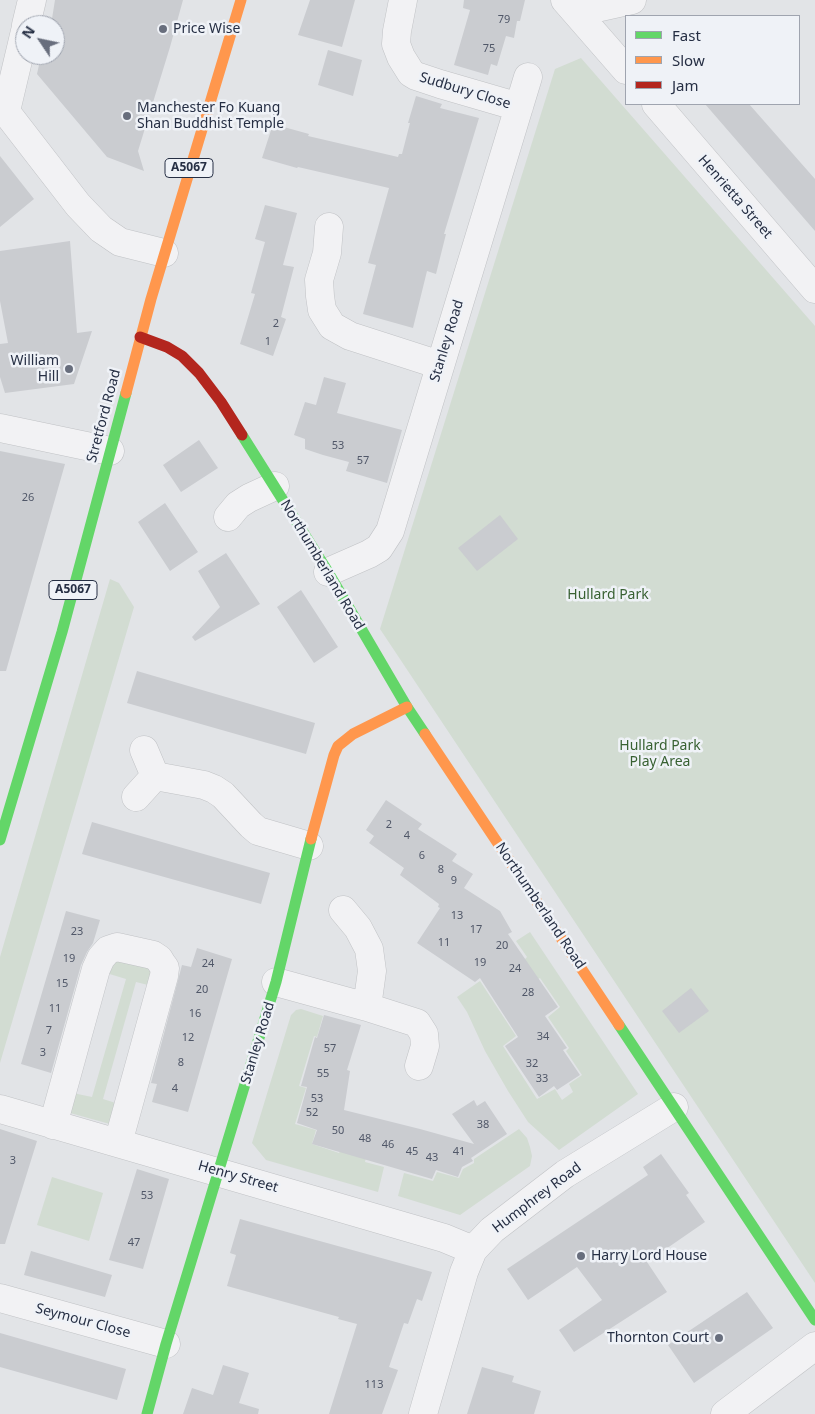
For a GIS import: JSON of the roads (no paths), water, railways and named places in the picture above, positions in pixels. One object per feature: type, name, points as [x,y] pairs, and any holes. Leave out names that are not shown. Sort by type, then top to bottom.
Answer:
[{"type":"main road","name":"Stretford Road","points":[[0,839],[62,632],[164,253],[241,0]]},
{"type":"main road","name":"Northumberland Road","points":[[140,337],[182,356],[199,373],[221,402],[328,572],[408,707],[815,1320]]},
{"type":"main road","name":"Stanley Road","points":[[147,1414],[166,1344],[276,982],[331,764],[338,746],[352,734],[408,707]]},
{"type":"street","points":[[28,15],[32,0]]},
{"type":"street","points":[[572,8],[596,8],[632,0]]},
{"type":"street","points":[[572,8],[625,69]]},
{"type":"street","name":"Sudbury Close","points":[[396,9],[396,44],[406,66],[416,76],[518,107]]},
{"type":"street","points":[[15,65],[3,108],[78,205],[101,229],[120,242],[164,253]]},
{"type":"street","name":"Stanley Road","points":[[328,572],[379,548],[390,532],[528,77]]},
{"type":"street","name":"Henrietta Street","points":[[657,105],[814,285]]},
{"type":"street","points":[[334,242],[319,280],[322,310],[332,326],[350,336],[440,365]]},
{"type":"street","points":[[0,428],[110,451]]},
{"type":"street","name":"Northumberland Road","points":[[226,521],[238,505],[275,486]]},
{"type":"street","points":[[144,750],[155,776]]},
{"type":"street","points":[[155,776],[204,785],[214,789],[223,794],[250,825],[258,831],[310,846]]},
{"type":"street","points":[[136,797],[155,776]]},
{"type":"street","points":[[343,910],[358,928],[369,949],[372,971],[367,1006]]},
{"type":"street","points":[[53,1125],[96,969],[102,958],[108,950],[117,947],[153,956],[159,959],[162,964],[164,976],[118,1143]]},
{"type":"street","points":[[276,982],[367,1006],[417,1023],[424,1034],[425,1046],[419,1066]]},
{"type":"street","name":"Humphrey Road","points":[[423,1414],[464,1272],[473,1250],[492,1230],[565,1174],[674,1107]]},
{"type":"street","name":"Henry Street","points":[[0,1109],[444,1238],[473,1250]]},
{"type":"street","name":"Seymour Close","points":[[0,1298],[166,1344]]},
{"type":"street","points":[[725,1414],[815,1346]]},
{"type":"place","name":"Price Wise","points":[[163,29]]},
{"type":"place","name":"Manchester Fo Kuang Shan Buddhist Temple","points":[[127,116]]},
{"type":"place","name":"William Hill","points":[[69,369]]},
{"type":"place","name":"Harry Lord House","points":[[581,1256]]},
{"type":"place","name":"Thornton Court","points":[[719,1338]]},
{"type":"park label","name":"Hullard Park","points":[[608,595]]},
{"type":"park label","name":"Hullard Park Play Area","points":[[660,754]]}]
